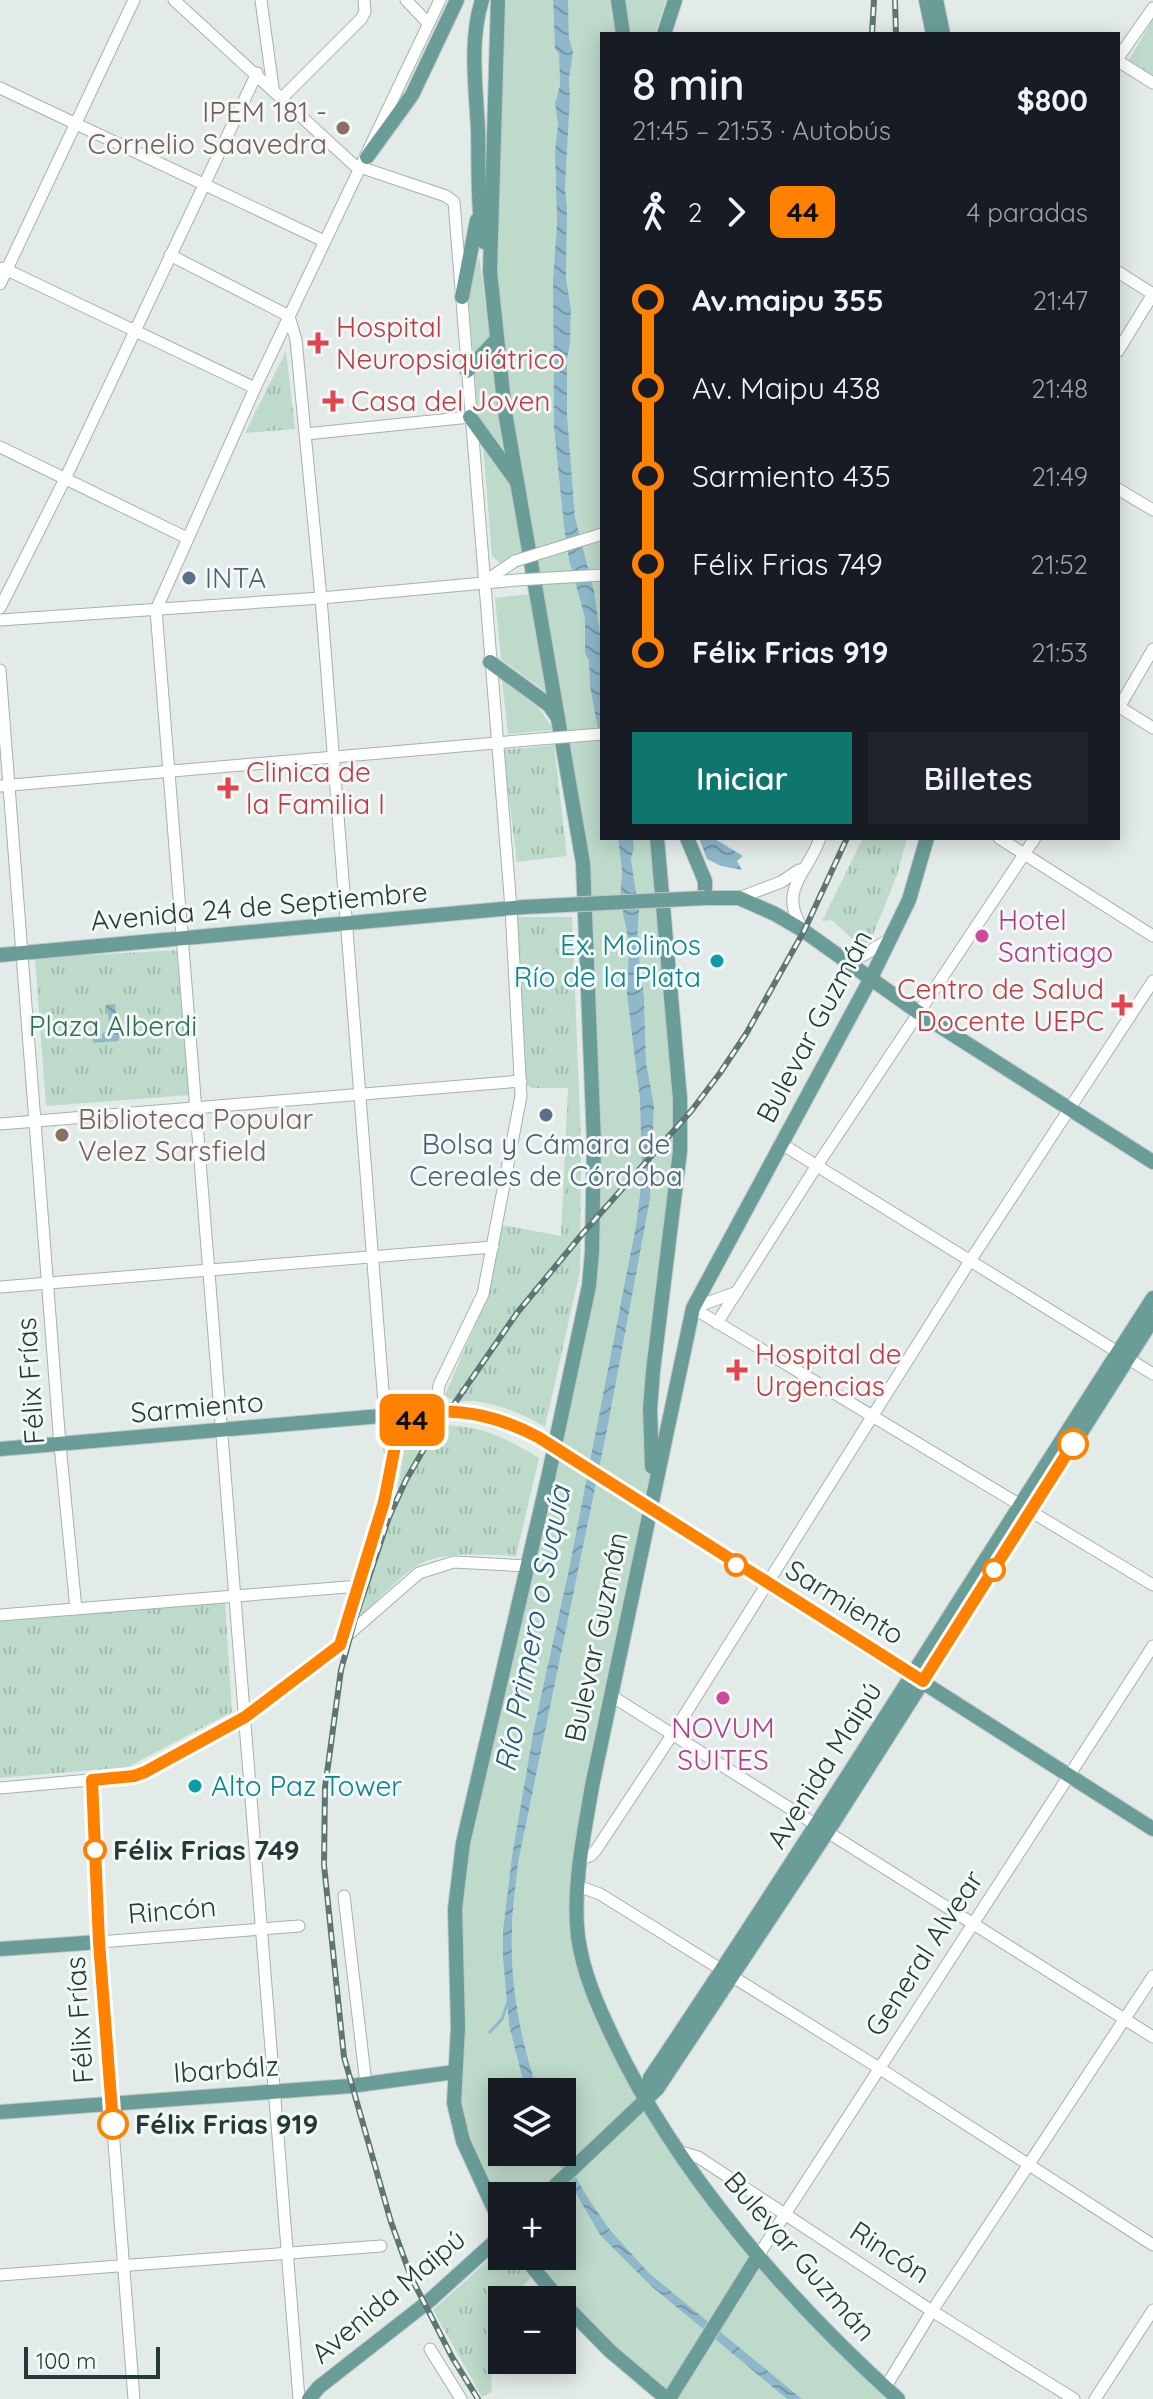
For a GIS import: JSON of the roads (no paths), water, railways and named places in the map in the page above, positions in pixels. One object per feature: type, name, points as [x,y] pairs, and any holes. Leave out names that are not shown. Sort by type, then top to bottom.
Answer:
[{"type":"main road","points":[[364,163],[412,95],[457,0]]},
{"type":"main road","points":[[490,271],[498,0]]},
{"type":"main road","points":[[618,0],[623,32]]},
{"type":"main road","points":[[665,32],[675,0]]},
{"type":"main road","points":[[926,0],[933,32]]},
{"type":"main road","points":[[936,0],[943,32]]},
{"type":"main road","points":[[481,5],[475,40],[479,211],[490,271],[505,412],[560,722],[584,886],[594,1143],[589,1286],[459,1863],[455,1909],[458,2027],[454,2103],[472,2165],[488,2198]]},
{"type":"main road","points":[[462,297],[479,211]]},
{"type":"main road","points":[[467,371],[497,339]]},
{"type":"main road","points":[[470,417],[519,485]]},
{"type":"main road","points":[[490,662],[549,705],[560,722]]},
{"type":"main road","points":[[653,1492],[650,1409],[653,1371],[680,1151],[680,1099],[657,840]]},
{"type":"main road","points":[[688,840],[705,881],[705,898]]},
{"type":"main road","name":"Bulevar Guzmán","points":[[898,2399],[758,2256],[678,2150],[645,2099],[607,2025],[588,1976],[579,1939],[578,1886],[580,1859],[610,1695],[693,1308],[892,937],[909,900],[926,840]]},
{"type":"main road","points":[[739,898],[804,931],[919,1013],[1153,1162]]},
{"type":"main road","name":"Avenida 24 de Septiembre","points":[[0,955],[346,924],[515,903],[739,898]]},
{"type":"main road","name":"Avenida Maipú","points":[[558,2182],[645,2099],[650,2078],[727,1973],[823,1828],[1123,1355],[1153,1298]]},
{"type":"main road","name":"Avenida Maipú","points":[[1123,1355],[1153,1319]]},
{"type":"main road","name":"Sarmiento","points":[[0,1449],[440,1411],[486,1416],[538,1437],[1153,1829]]},
{"type":"main road","name":"Rincón","points":[[0,1949],[99,1942]]},
{"type":"main road","name":"Félix Frías","points":[[99,1942],[111,2104]]},
{"type":"main road","name":"Ibarbálz","points":[[0,2112],[366,2084],[455,2072]]},
{"type":"main road","name":"Avenida Maipú","points":[[309,2399],[319,2387],[429,2301],[488,2248]]},
{"type":"main road","name":"General Alvear","points":[[668,2399],[758,2256]]},
{"type":"main road","points":[[535,2270],[548,2286]]},
{"type":"main road","points":[[576,2316],[610,2351],[668,2399]]},
{"type":"street","points":[[0,284],[3,269],[134,0]]},
{"type":"street","points":[[174,0],[283,97],[364,163],[453,199],[496,743],[516,912],[511,924],[521,1081],[520,1108],[483,1294],[439,1385],[437,1402],[440,1411]]},
{"type":"street","points":[[261,0],[273,88]]},
{"type":"street","points":[[283,97],[361,19],[365,12],[364,0]]},
{"type":"street","points":[[406,0],[428,23]]},
{"type":"street","points":[[299,2399],[156,610],[255,388],[440,0]]},
{"type":"street","points":[[1120,57],[1153,8]]},
{"type":"street","points":[[1120,61],[1153,83]]},
{"type":"street","points":[[0,608],[65,479],[257,73]]},
{"type":"street","points":[[0,88],[324,241]]},
{"type":"street","points":[[170,255],[289,316],[293,321],[321,598],[385,1416],[392,1462]]},
{"type":"street","points":[[3,269],[255,388]]},
{"type":"street","points":[[1120,273],[1153,294],[1120,348]]},
{"type":"street","points":[[306,434],[470,417]]},
{"type":"street","points":[[0,447],[187,538]]},
{"type":"street","points":[[1120,490],[1153,510]]},
{"type":"street","points":[[483,582],[515,561],[600,535]]},
{"type":"street","points":[[0,620],[600,575]]},
{"type":"street","points":[[1120,705],[1153,649]]},
{"type":"street","name":"Félix Frías","points":[[0,670],[4,786],[22,953],[60,1445],[76,1609]]},
{"type":"street","points":[[1120,709],[1153,728]]},
{"type":"street","points":[[4,786],[600,734]]},
{"type":"street","points":[[804,931],[795,917],[792,896],[795,881],[819,840]]},
{"type":"street","points":[[1002,840],[1153,936]]},
{"type":"street","points":[[717,1323],[816,1167],[1034,840]]},
{"type":"street","points":[[739,898],[781,882],[799,871],[811,858]]},
{"type":"street","points":[[837,954],[853,958],[866,955],[892,937]]},
{"type":"street","points":[[580,1859],[596,1850],[672,1735],[870,1416],[1153,981]]},
{"type":"street","points":[[0,1124],[521,1081]]},
{"type":"street","points":[[780,1143],[1153,1374]]},
{"type":"street","points":[[0,1287],[493,1247]]},
{"type":"street","points":[[693,1308],[737,1292]]},
{"type":"street","points":[[693,1308],[1153,1585]]},
{"type":"street","points":[[340,1645],[384,1502],[398,1437],[418,1413]]},
{"type":"street","points":[[0,1788],[134,1776],[145,1772],[245,1717],[340,1645],[383,1602],[419,1573],[454,1562],[527,1566]]},
{"type":"street","points":[[0,1615],[360,1586]]},
{"type":"street","name":"General Alvear","points":[[758,2256],[1153,1646]]},
{"type":"street","points":[[610,1695],[1153,2037]]},
{"type":"street","name":"Félix Frías","points":[[92,1780],[99,1942]]},
{"type":"street","points":[[578,1886],[600,1894],[727,1973],[1153,2245]]},
{"type":"street","points":[[344,1896],[366,2084]]},
{"type":"street","name":"Rincón","points":[[99,1942],[299,1926]]},
{"type":"street","points":[[885,2388],[932,2311],[1153,1976]]},
{"type":"street","name":"Félix Frías","points":[[111,2104],[134,2399]]},
{"type":"street","name":"Rincón","points":[[678,2150],[698,2157],[932,2311],[1074,2399]]},
{"type":"street","points":[[0,2275],[381,2246]]},
{"type":"street","points":[[1095,2399],[1153,2310]]},
{"type":"street","points":[[430,2349],[461,2399]]},
{"type":"water","points":[[553,0],[568,0],[569,38],[573,52],[569,78],[565,188],[566,278],[571,309],[567,414],[575,517],[594,591],[600,634],[600,741],[590,686],[589,661],[585,653],[585,618],[569,560],[564,527],[554,428],[553,279],[558,124],[555,103],[560,85],[559,54],[555,49]]},
{"type":"water","points":[[618,840],[633,840],[631,859],[639,911],[637,941],[644,997],[646,1062],[654,1106],[650,1199],[608,1425],[518,1863],[512,1923],[513,1973],[522,2033],[534,2078],[522,2078],[509,2025],[503,1959],[503,1930],[512,1856],[534,1728],[569,1569],[636,1225],[642,1178],[640,1100],[627,995],[629,941],[620,901],[622,870]]},
{"type":"water","points":[[700,840],[716,840],[743,856],[737,861],[742,870],[721,866],[707,859]]},
{"type":"water","points":[[115,1004],[118,1041],[93,1043],[92,1033],[96,1033],[96,1039],[102,1039],[102,1033],[111,1031],[106,1005]]},
{"type":"water","points":[[560,2166],[570,2166],[610,2230],[649,2273],[802,2399],[787,2399],[650,2285],[600,2235],[576,2194],[576,2182],[569,2182]]},
{"type":"waterway","points":[[490,2032],[502,2019],[508,2002]]},
{"type":"railway","points":[[872,32],[874,0]]},
{"type":"railway","points":[[895,0],[896,32]]},
{"type":"railway","points":[[478,2399],[452,2357],[411,2277],[391,2222],[344,2057],[324,1865],[325,1788],[341,1670],[389,1517],[428,1442],[517,1313],[692,1110],[720,1073],[746,1034],[804,931],[846,840]]},
{"type":"place","name":"IPEM 181 - Cornelio Saavedra","points":[[343,128]]},
{"type":"place","name":"Hospital Neuropsiquiátrico","points":[[318,343]]},
{"type":"place","name":"Casa del Joven","points":[[333,401]]},
{"type":"place","name":"INTA","points":[[189,578]]},
{"type":"place","name":"Clinica de la Familia I","points":[[228,788]]},
{"type":"place","name":"Hotel Santiago","points":[[982,936]]},
{"type":"place","name":"Ex. Molinos Río de la Plata","points":[[717,961]]},
{"type":"place","name":"Centro de Salud Docente UEPC","points":[[1122,1005]]},
{"type":"place","name":"Bolsa y Cámara de Cereales de Córdoba","points":[[546,1115]]},
{"type":"place","name":"Biblioteca Popular Velez Sarsfield","points":[[62,1135]]},
{"type":"place","name":"Hospital de Urgencias","points":[[737,1370]]},
{"type":"place","name":"NOVUM SUITES","points":[[723,1698]]},
{"type":"place","name":"Alto Paz Tower","points":[[195,1786]]},
{"type":"place","name":"Félix Frias 749","points":[[95,1850]]},
{"type":"place","name":"Félix Frias 919","points":[[113,2124]]},
{"type":"park label","name":"Plaza Alberdi","points":[[113,1026]]},
{"type":"water label","name":"Río Primero o Suquía","points":[[533,1629]]}]
